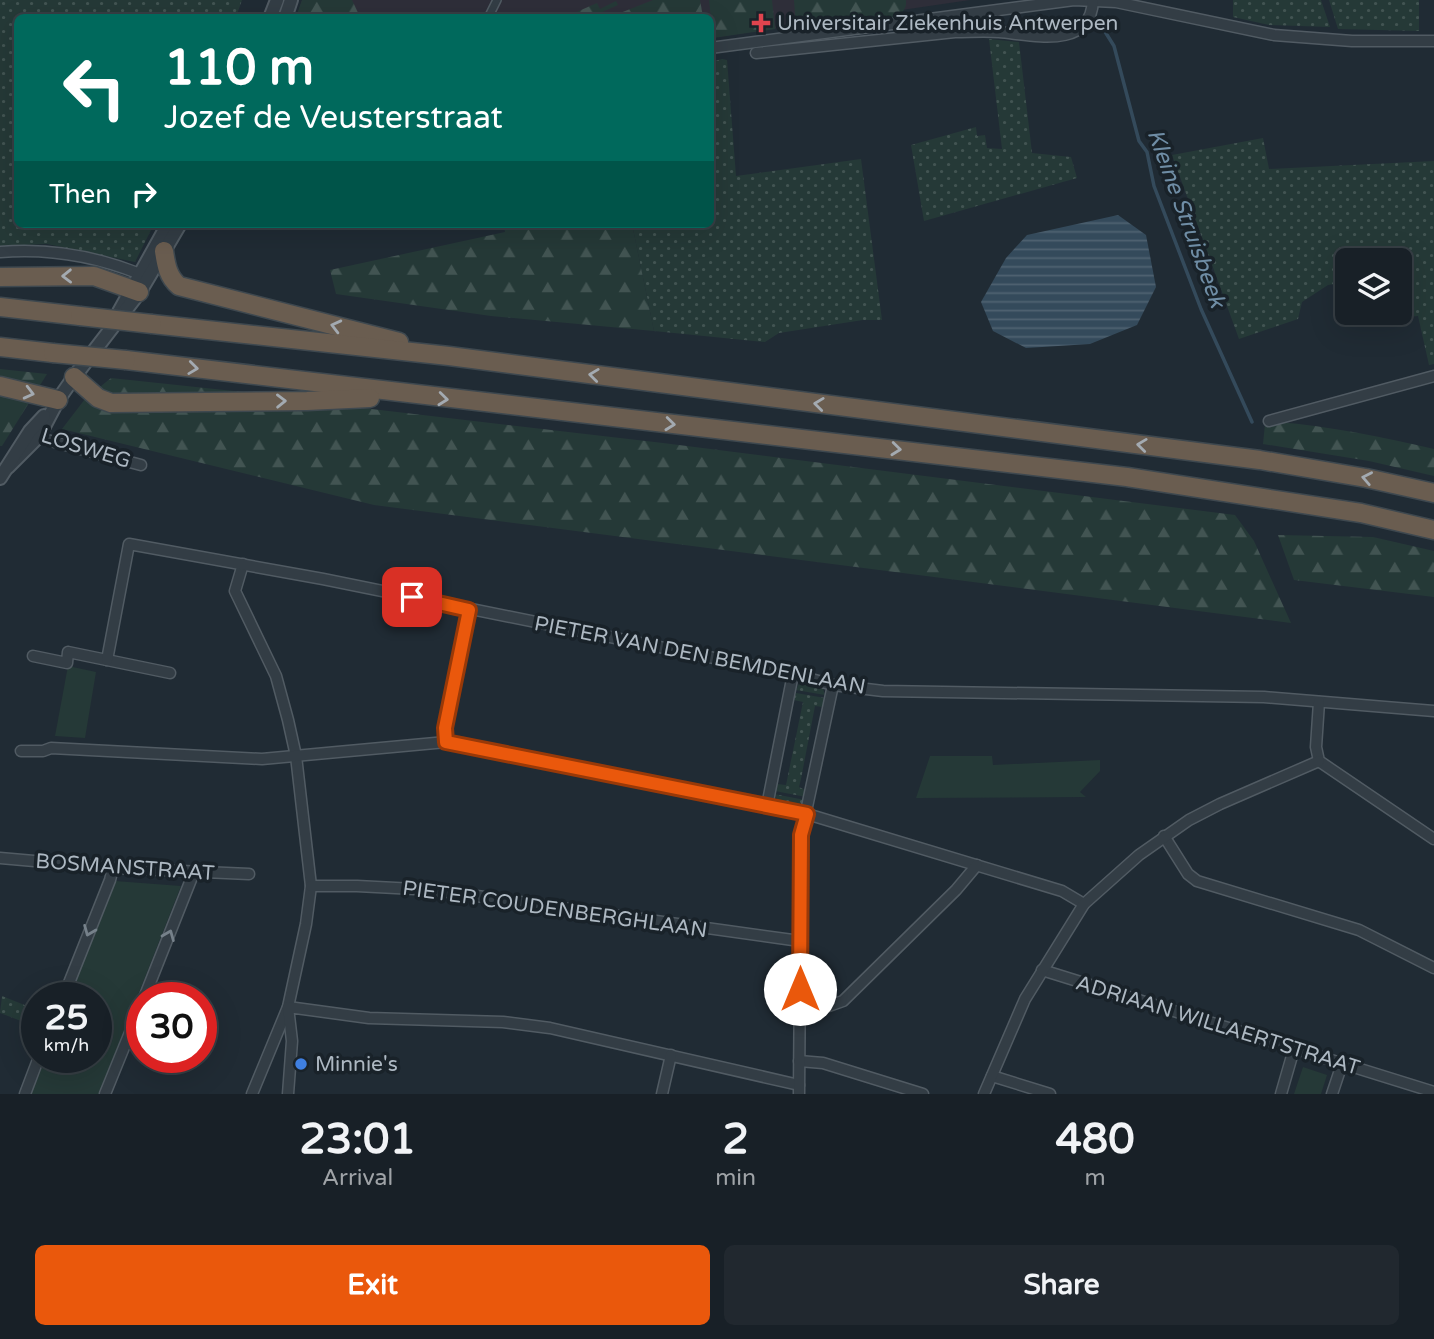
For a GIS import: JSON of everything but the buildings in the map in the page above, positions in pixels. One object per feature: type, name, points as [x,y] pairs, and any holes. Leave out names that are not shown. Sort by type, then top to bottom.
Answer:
[{"type":"highway","points":[[164,251],[171,280],[179,286],[449,356]]},
{"type":"highway","points":[[0,277],[94,276],[137,285]]},
{"type":"highway","points":[[0,307],[449,356],[1261,460],[1434,493]]},
{"type":"highway","points":[[0,347],[1127,477],[1348,511],[1434,530]]},
{"type":"highway","points":[[74,377],[98,398],[111,403],[330,400],[402,394]]},
{"type":"highway","points":[[0,386],[58,400]]},
{"type":"street","points":[[714,47],[1074,0],[1116,2],[1275,35],[1352,41],[1434,41]]},
{"type":"street","points":[[756,53],[955,32],[1049,37],[1067,35],[1084,25],[1092,15],[1093,1]]},
{"type":"street","points":[[782,38],[782,50]]},
{"type":"street","points":[[137,285],[166,228]]},
{"type":"street","points":[[4,473],[118,319],[119,308],[164,251],[178,228]]},
{"type":"street","points":[[0,252],[22,250],[66,253],[121,267],[137,285]]},
{"type":"street","points":[[1269,421],[1434,376]]},
{"type":"street","name":"LOSWEG","points":[[34,434],[141,465]]},
{"type":"street","name":"PIETER VAN DEN BEMDENLAAN","points":[[107,660],[129,544],[243,564],[793,674],[833,685],[883,691],[1264,697],[1434,711]]},
{"type":"street","points":[[243,564],[235,591],[276,676],[296,756],[311,886],[306,924],[288,1007],[252,1094]]},
{"type":"street","points":[[446,742],[445,728],[469,610]]},
{"type":"street","points":[[33,656],[66,663],[68,652],[170,673]]},
{"type":"street","points":[[767,806],[793,674]]},
{"type":"street","points":[[288,1007],[369,1018],[503,1022],[550,1028],[671,1055],[799,1089],[801,835],[833,685]]},
{"type":"street","points":[[1319,702],[1316,747],[1319,761],[1434,839]]},
{"type":"street","points":[[21,751],[43,751],[51,748],[262,759],[446,742],[807,814],[1062,891],[1084,904]]},
{"type":"street","points":[[984,1094],[1025,999],[1084,904],[1164,836],[1220,804],[1319,761]]},
{"type":"street","points":[[1164,836],[1188,874],[1198,881],[1359,930],[1434,968]]},
{"type":"street","name":"BOSMANSTRAAT","points":[[0,858],[113,868],[249,874]]},
{"type":"street","points":[[800,1005],[829,1006],[843,1001],[956,890],[977,865]]},
{"type":"street","points":[[68,982],[113,868]]},
{"type":"street","points":[[150,982],[194,872]]},
{"type":"street","name":"PIETER COUDENBERGHLAAN","points":[[311,886],[434,890],[800,941]]},
{"type":"street","name":"ADRIAAN WILLAERTSTRAAT","points":[[1042,970],[1434,1093]]},
{"type":"street","points":[[288,1007],[292,1041],[288,1094]]},
{"type":"street","points":[[105,1094],[126,1042]]},
{"type":"street","points":[[1281,1094],[1294,1049]]},
{"type":"street","points":[[662,1094],[671,1055]]},
{"type":"street","points":[[799,1062],[823,1063],[923,1094]]},
{"type":"street","points":[[1332,1094],[1342,1064]]},
{"type":"street","points":[[25,1094],[34,1073]]},
{"type":"street","points":[[992,1076],[1050,1094]]},
{"type":"shaded area","name":"Universitair Ziekenhuis Antwerpen","points":[[302,0],[970,0],[714,38],[714,14],[297,14]]},
{"type":"green space","points":[[0,0],[242,0],[237,14],[14,14],[14,228],[152,228],[135,262],[47,244],[0,246]]},
{"type":"green space","points":[[302,0],[352,0],[359,14],[297,14]]},
{"type":"green space","points":[[653,0],[700,0],[702,14],[618,14]]},
{"type":"green space","points":[[709,0],[772,0],[775,29],[714,38],[714,14],[710,14]]},
{"type":"green space","points":[[794,0],[906,0],[906,6],[893,18],[796,29]]},
{"type":"green space","points":[[1233,0],[1321,0],[1330,27],[1269,25],[1233,17]]},
{"type":"green space","points":[[1329,0],[1419,0],[1419,31],[1338,29]]},
{"type":"green space","points":[[616,1],[618,5],[598,14],[572,14],[597,3],[600,9]]},
{"type":"green space","points":[[989,39],[1019,42],[1032,153],[1071,157],[1077,178],[924,221],[911,145],[976,127],[977,136],[985,135],[987,148],[1002,149]]},
{"type":"green space","points":[[727,60],[736,176],[861,159],[882,320],[863,320],[779,333],[765,342],[654,331],[633,228],[714,228],[714,61]]},
{"type":"green space","points":[[1263,138],[1269,169],[1434,161],[1434,364],[1429,365],[1418,316],[1412,317],[1412,248],[1335,248],[1335,284],[1328,285],[1302,302],[1298,319],[1239,339],[1172,155]]},
{"type":"green space","points":[[504,228],[633,228],[654,331],[491,316],[336,294],[330,270],[505,232]]},
{"type":"green space","points":[[0,369],[47,374],[2,446],[0,446]]},
{"type":"green space","points":[[111,378],[243,392],[304,408],[363,408],[1235,515],[1254,541],[1291,623],[374,505],[62,429],[85,399]]},
{"type":"green space","points":[[1277,422],[1356,432],[1434,449],[1434,476],[1369,461],[1263,444],[1265,424]]},
{"type":"green space","points":[[1278,535],[1373,537],[1434,551],[1434,597],[1294,580]]},
{"type":"green space","points":[[68,666],[96,672],[85,738],[55,736]]},
{"type":"green space","points":[[805,681],[822,686],[825,695],[796,690],[799,684]]},
{"type":"green space","points":[[796,693],[825,698],[823,707],[815,706],[799,787],[807,791],[806,797],[775,791],[777,784],[786,785],[803,702],[794,700]]},
{"type":"green space","points":[[930,756],[992,756],[993,765],[1100,760],[1100,771],[1080,792],[1086,797],[916,798]]},
{"type":"green space","points":[[774,794],[805,800],[799,806],[779,802]]},
{"type":"green space","points":[[115,881],[181,886],[143,982],[126,982],[126,1026],[112,1061],[112,982],[75,982]]},
{"type":"green space","points":[[2,996],[21,1004],[21,1021],[0,1013]]},
{"type":"green space","points":[[1303,1067],[1327,1075],[1321,1094],[1294,1094]]},
{"type":"green space","points":[[40,1073],[107,1073],[99,1094],[31,1094]]},
{"type":"water","points":[[1118,215],[1146,235],[1156,287],[1137,325],[1090,344],[1026,348],[993,331],[981,302],[1006,258],[1027,235]]},
{"type":"waterway","name":"Kleine Struisbeek","points":[[1099,22],[1114,46],[1139,141],[1147,152],[1154,186],[1201,309],[1252,422]]},
{"type":"place","name":"Universitair Ziekenhuis Antwerpen","points":[[761,23]]},
{"type":"place","name":"Minnie's","points":[[301,1064]]},
{"type":"route","points":[[412,597],[469,610],[445,728],[446,742],[807,814],[801,835],[800,989]]}]
